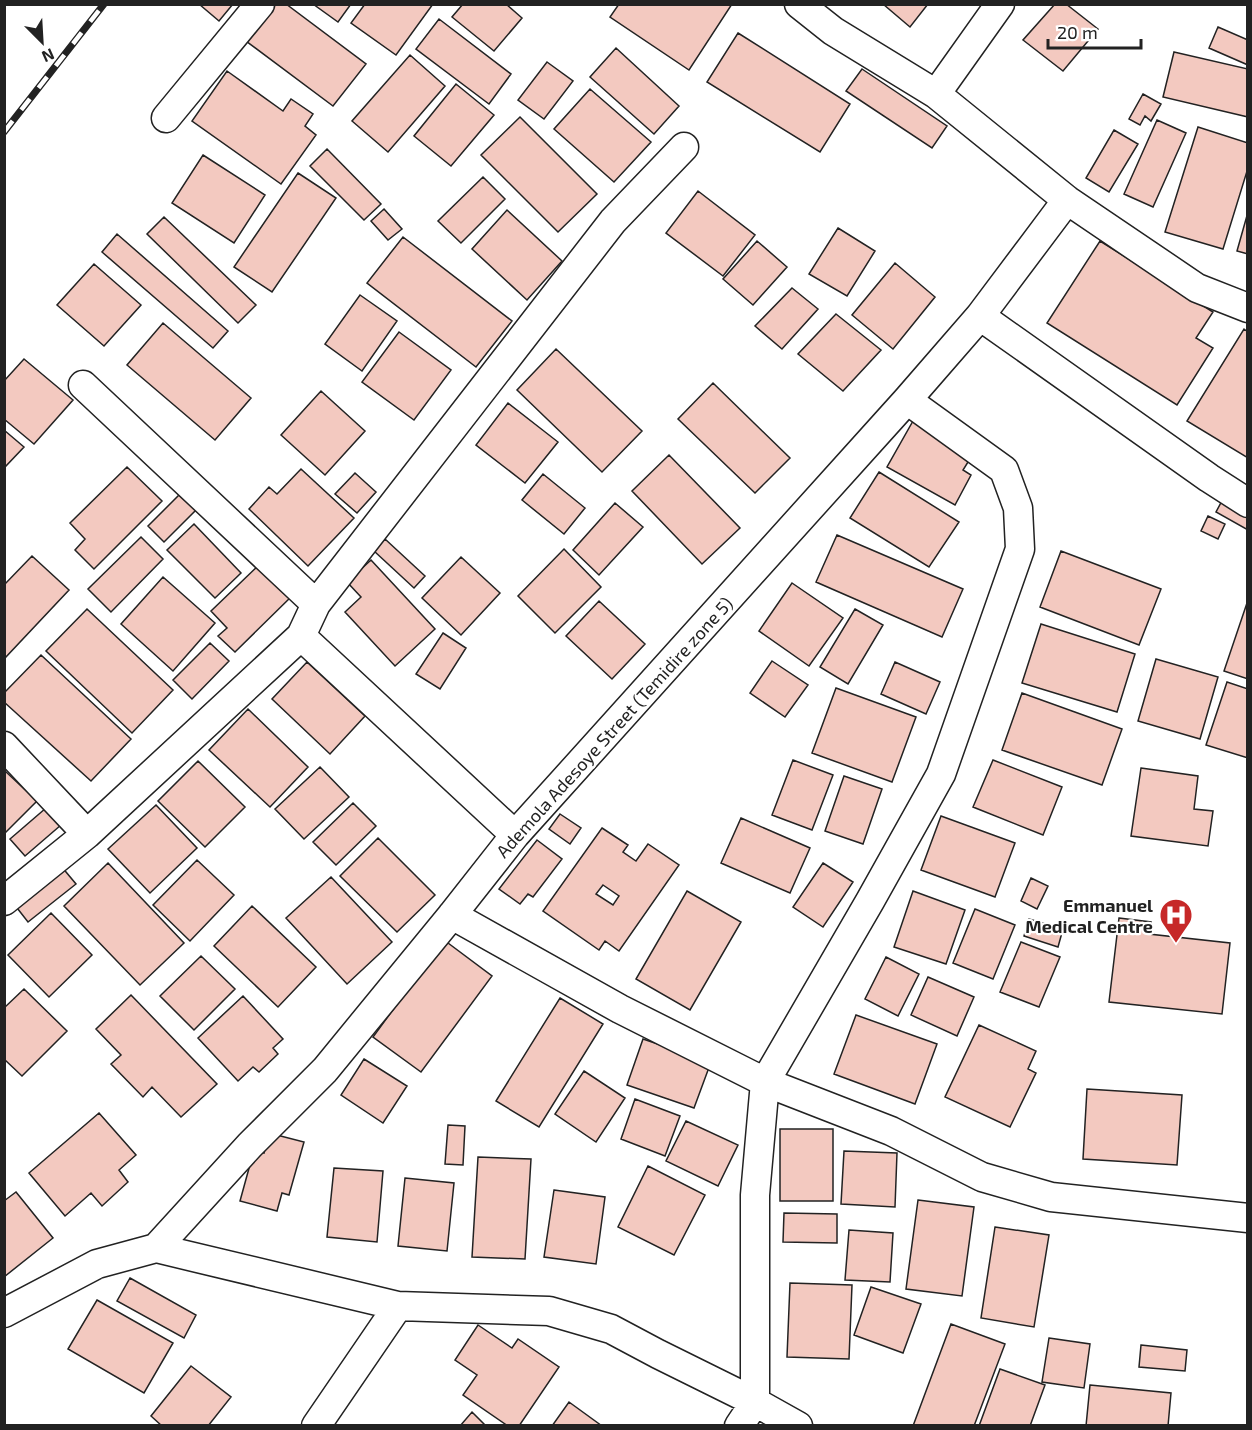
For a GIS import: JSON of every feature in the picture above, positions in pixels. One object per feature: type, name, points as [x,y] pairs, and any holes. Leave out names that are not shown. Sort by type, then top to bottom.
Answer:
[{"type":"street","points":[[166,118],[260,4]]},
{"type":"street","points":[[799,4],[833,31],[936,94],[1067,200],[1197,288],[1248,308]]},
{"type":"street","points":[[936,94],[1000,4]]},
{"type":"street","points":[[4,901],[87,834],[301,636],[316,604],[613,221],[684,147]]},
{"type":"street","name":"Ademola Adesoye Street (Temidire zone 5)","points":[[156,1248],[250,1145],[325,1070],[515,835],[907,400],[980,315],[1067,200]]},
{"type":"street","points":[[980,315],[1209,478],[1248,503]]},
{"type":"street","points":[[83,385],[316,604]]},
{"type":"street","points":[[739,1425],[755,1402],[755,1195],[765,1082],[941,774],[1020,549],[1018,508],[1004,470],[907,400]]},
{"type":"street","points":[[301,636],[515,835]]},
{"type":"street","points":[[4,746],[87,834]]},
{"type":"street","points":[[452,915],[620,1009],[765,1082],[891,1131],[982,1177],[1051,1197],[1248,1218]]},
{"type":"street","points":[[4,1313],[97,1264],[156,1248],[398,1306],[549,1311],[611,1329],[798,1425]]},
{"type":"street","points":[[316,1425],[398,1306]]},
{"type":"building","points":[[199,4],[233,4],[219,21]]},
{"type":"building","points":[[274,4],[286,4],[366,64],[333,106],[246,41]]},
{"type":"building","points":[[313,4],[351,4],[338,22]]},
{"type":"building","points":[[365,4],[433,4],[396,55],[351,23]]},
{"type":"building","points":[[463,4],[506,4],[522,18],[494,51],[452,17]]},
{"type":"building","points":[[619,4],[732,4],[689,70],[610,17]]},
{"type":"building","points":[[883,4],[928,4],[910,27]]},
{"type":"building","points":[[1055,4],[1066,4],[1098,29],[1063,71],[1023,40]]},
{"type":"building","points":[[439,19],[511,74],[489,104],[416,49]]},
{"type":"building","points":[[1218,27],[1248,40],[1248,65],[1209,48]]},
{"type":"building","points":[[738,33],[850,104],[820,152],[707,82]]},
{"type":"building","points":[[616,48],[679,106],[654,134],[590,77]]},
{"type":"building","points":[[1174,52],[1248,69],[1248,117],[1163,97]]},
{"type":"building","points":[[410,55],[445,86],[388,152],[352,121]]},
{"type":"building","points":[[547,62],[573,81],[544,119],[518,100]]},
{"type":"building","points":[[862,69],[947,126],[932,148],[846,91]]},
{"type":"building","points":[[227,71],[283,111],[291,99],[313,114],[305,126],[316,135],[281,184],[192,121]]},
{"type":"building","points":[[456,84],[494,115],[451,166],[414,136]]},
{"type":"building","points":[[590,89],[651,142],[614,182],[554,129]]},
{"type":"building","points":[[1143,94],[1161,104],[1151,121],[1145,116],[1140,125],[1129,119]]},
{"type":"building","points":[[520,117],[597,194],[558,232],[481,155]]},
{"type":"building","points":[[1157,120],[1186,133],[1153,207],[1124,194]]},
{"type":"building","points":[[1198,127],[1248,143],[1248,168],[1223,249],[1165,232]]},
{"type":"building","points":[[1114,130],[1138,144],[1109,192],[1086,178]]},
{"type":"building","points":[[327,149],[381,204],[364,220],[310,166]]},
{"type":"building","points":[[203,155],[265,195],[234,243],[172,203]]},
{"type":"building","points":[[298,173],[336,198],[272,292],[234,267]]},
{"type":"building","points":[[483,177],[505,199],[461,243],[438,221]]},
{"type":"building","points":[[698,191],[755,235],[723,276],[666,233]]},
{"type":"building","points":[[384,209],[402,229],[388,240],[371,221]]},
{"type":"building","points":[[507,210],[562,261],[527,300],[472,249]]},
{"type":"building","points":[[1248,212],[1248,254],[1237,251]]},
{"type":"building","points":[[164,217],[256,305],[238,323],[147,234]]},
{"type":"building","points":[[838,228],[875,251],[847,296],[809,274]]},
{"type":"building","points":[[117,234],[228,331],[213,348],[102,252]]},
{"type":"building","points":[[403,237],[512,321],[476,367],[367,283]]},
{"type":"building","points":[[757,241],[787,267],[753,305],[723,279]]},
{"type":"building","points":[[1100,241],[1213,312],[1196,338],[1213,348],[1177,405],[1047,323]]},
{"type":"building","points":[[895,263],[935,297],[893,349],[852,315]]},
{"type":"building","points":[[94,264],[141,305],[104,346],[57,305]]},
{"type":"building","points":[[792,288],[818,309],[782,349],[755,326]]},
{"type":"building","points":[[360,295],[397,321],[362,371],[325,344]]},
{"type":"building","points":[[836,314],[881,350],[843,391],[798,354]]},
{"type":"building","points":[[163,323],[251,398],[215,440],[127,365]]},
{"type":"building","points":[[1244,329],[1248,332],[1248,458],[1187,421]]},
{"type":"building","points":[[399,332],[451,370],[414,420],[362,382]]},
{"type":"building","points":[[556,349],[642,431],[602,472],[517,390]]},
{"type":"building","points":[[24,359],[73,400],[34,444],[4,419],[4,381]]},
{"type":"building","points":[[713,383],[790,458],[755,493],[678,419]]},
{"type":"building","points":[[321,391],[365,431],[325,475],[281,435]]},
{"type":"building","points":[[508,403],[558,442],[525,483],[476,445]]},
{"type":"building","points":[[913,421],[973,454],[963,470],[971,475],[955,505],[887,467]]},
{"type":"building","points":[[4,430],[24,447],[4,468]]},
{"type":"building","points":[[669,455],[740,528],[702,564],[632,491]]},
{"type":"building","points":[[127,467],[162,501],[94,569],[75,550],[85,539],[70,523]]},
{"type":"building","points":[[301,469],[354,518],[308,566],[249,509],[269,487],[277,494]]},
{"type":"building","points":[[879,472],[959,522],[929,567],[850,518]]},
{"type":"building","points":[[355,473],[376,492],[357,513],[335,494]]},
{"type":"building","points":[[543,474],[585,508],[564,534],[522,500]]},
{"type":"building","points":[[179,495],[196,510],[164,542],[148,526]]},
{"type":"building","points":[[1224,497],[1248,511],[1248,530],[1216,512]]},
{"type":"building","points":[[615,503],[643,527],[599,575],[573,550]]},
{"type":"building","points":[[1208,516],[1225,524],[1218,539],[1201,531]]},
{"type":"building","points":[[194,524],[241,573],[215,598],[167,550]]},
{"type":"building","points":[[837,535],[963,589],[942,637],[816,582]]},
{"type":"building","points":[[141,537],[163,559],[111,612],[88,589]]},
{"type":"building","points":[[385,539],[425,576],[414,588],[374,551]]},
{"type":"building","points":[[564,549],[601,587],[555,633],[518,596]]},
{"type":"building","points":[[1061,551],[1161,589],[1139,645],[1040,607]]},
{"type":"building","points":[[32,556],[69,590],[4,659],[4,585]]},
{"type":"building","points":[[461,557],[500,593],[461,635],[422,598]]},
{"type":"building","points":[[371,560],[435,629],[395,666],[345,612],[361,597],[347,582]]},
{"type":"building","points":[[263,561],[295,593],[235,652],[218,636],[227,628],[211,611]]},
{"type":"building","points":[[163,577],[215,623],[173,671],[121,624]]},
{"type":"building","points":[[792,583],[843,618],[809,666],[759,631]]},
{"type":"building","points":[[1248,600],[1248,679],[1224,671]]},
{"type":"building","points":[[599,601],[645,644],[612,679],[566,636]]},
{"type":"building","points":[[87,609],[173,690],[132,733],[46,651]]},
{"type":"building","points":[[855,609],[883,625],[848,684],[820,667]]},
{"type":"building","points":[[1041,624],[1135,654],[1117,712],[1022,683]]},
{"type":"building","points":[[443,633],[466,648],[440,689],[416,674]]},
{"type":"building","points":[[210,643],[229,661],[192,699],[173,680]]},
{"type":"building","points":[[41,655],[131,739],[91,781],[4,702],[4,693]]},
{"type":"building","points":[[1156,659],[1218,677],[1200,739],[1138,721]]},
{"type":"building","points":[[772,661],[808,685],[785,717],[750,693]]},
{"type":"building","points":[[307,662],[365,716],[330,754],[272,699]]},
{"type":"building","points":[[895,662],[940,682],[926,714],[881,694]]},
{"type":"building","points":[[1227,682],[1248,689],[1248,758],[1206,745]]},
{"type":"building","points":[[836,688],[916,717],[892,782],[812,753]]},
{"type":"building","points":[[1022,693],[1122,729],[1102,785],[1002,750]]},
{"type":"building","points":[[248,709],[308,767],[270,807],[209,750]]},
{"type":"building","points":[[793,760],[833,775],[812,830],[772,815]]},
{"type":"building","points":[[993,760],[1062,787],[1043,835],[973,807]]},
{"type":"building","points":[[198,761],[245,807],[205,847],[158,801]]},
{"type":"building","points":[[320,767],[349,797],[304,839],[275,809]]},
{"type":"building","points":[[1141,768],[1198,776],[1194,809],[1213,811],[1208,846],[1131,836]]},
{"type":"building","points":[[4,770],[37,801],[4,834]]},
{"type":"building","points":[[844,776],[882,789],[863,844],[825,831]]},
{"type":"building","points":[[353,803],[376,826],[336,865],[313,842]]},
{"type":"building","points":[[156,805],[197,848],[150,893],[108,849]]},
{"type":"building","points":[[46,808],[61,825],[25,856],[10,839]]},
{"type":"building","points":[[560,814],[581,828],[570,844],[549,829]]},
{"type":"building","points":[[941,816],[1015,843],[995,897],[921,870]]},
{"type":"building","points":[[741,818],[810,848],[790,893],[721,863]]},
{"type":"building","points":[[602,828],[628,845],[623,852],[636,861],[648,844],[679,865],[619,951],[605,941],[599,950],[543,911]],"holes":[[[603,885],[619,896],[613,905],[596,894]]]},
{"type":"building","points":[[378,838],[435,895],[397,932],[340,876]]},
{"type":"building","points":[[537,840],[562,859],[533,897],[528,894],[520,904],[499,889]]},
{"type":"building","points":[[197,860],[234,895],[190,941],[153,905]]},
{"type":"building","points":[[108,863],[184,943],[140,985],[64,906]]},
{"type":"building","points":[[823,863],[853,882],[823,927],[793,907]]},
{"type":"building","points":[[61,866],[76,884],[28,922],[14,904]]},
{"type":"building","points":[[331,877],[392,942],[347,984],[286,918]]},
{"type":"building","points":[[1031,878],[1048,886],[1037,909],[1021,901]]},
{"type":"building","points":[[687,891],[741,922],[690,1010],[636,979]]},
{"type":"building","points":[[913,891],[965,910],[946,964],[894,947]]},
{"type":"building","points":[[252,906],[316,967],[278,1007],[214,946]]},
{"type":"building","points":[[975,909],[1015,925],[993,979],[953,963]]},
{"type":"building","points":[[51,913],[92,955],[49,997],[8,955]]},
{"type":"building","points":[[1119,918],[1151,922],[1149,934],[1230,943],[1222,1014],[1109,1002]]},
{"type":"building","points":[[1029,919],[1063,929],[1058,947],[1024,936]]},
{"type":"building","points":[[444,940],[492,976],[421,1072],[373,1037]]},
{"type":"building","points":[[1021,942],[1060,957],[1039,1007],[1000,992]]},
{"type":"building","points":[[201,956],[235,989],[194,1030],[160,996]]},
{"type":"building","points":[[886,957],[919,974],[898,1016],[865,999]]},
{"type":"building","points":[[928,977],[974,997],[957,1036],[911,1015]]},
{"type":"building","points":[[24,989],[67,1031],[22,1076],[4,1059],[4,1008]]},
{"type":"building","points":[[131,995],[217,1084],[181,1117],[152,1087],[143,1097],[111,1064],[121,1055],[96,1029]]},
{"type":"building","points":[[243,996],[283,1039],[273,1048],[278,1054],[259,1072],[253,1067],[238,1081],[198,1038]]},
{"type":"building","points":[[560,998],[603,1024],[539,1127],[496,1101]]},
{"type":"building","points":[[856,1015],[937,1044],[915,1104],[834,1074]]},
{"type":"building","points":[[979,1025],[1036,1051],[1028,1069],[1036,1073],[1010,1127],[945,1097]]},
{"type":"building","points":[[643,1039],[711,1062],[694,1108],[627,1085]]},
{"type":"building","points":[[364,1059],[407,1086],[383,1123],[341,1095]]},
{"type":"building","points":[[584,1071],[625,1098],[596,1142],[555,1114]]},
{"type":"building","points":[[1087,1089],[1182,1095],[1177,1165],[1083,1159]]},
{"type":"building","points":[[635,1099],[680,1116],[665,1156],[621,1139]]},
{"type":"building","points":[[99,1113],[136,1155],[119,1170],[128,1182],[102,1206],[91,1193],[65,1216],[29,1173]]},
{"type":"building","points":[[686,1121],[738,1145],[718,1186],[666,1161]]},
{"type":"building","points":[[448,1125],[465,1126],[463,1165],[445,1164]]},
{"type":"building","points":[[780,1129],[833,1129],[833,1201],[780,1201]]},
{"type":"building","points":[[269,1133],[304,1142],[289,1195],[282,1193],[277,1211],[240,1201],[254,1150],[264,1153]]},
{"type":"building","points":[[844,1151],[897,1153],[895,1207],[841,1204]]},
{"type":"building","points":[[478,1157],[531,1159],[525,1259],[472,1257]]},
{"type":"building","points":[[648,1166],[705,1195],[674,1255],[618,1227]]},
{"type":"building","points":[[334,1168],[383,1171],[377,1242],[327,1237]]},
{"type":"building","points":[[405,1178],[454,1183],[447,1251],[398,1246]]},
{"type":"building","points":[[554,1190],[605,1197],[596,1264],[544,1257]]},
{"type":"building","points":[[16,1192],[53,1238],[4,1277],[4,1201]]},
{"type":"building","points":[[918,1200],[974,1207],[962,1296],[906,1289]]},
{"type":"building","points":[[784,1213],[837,1214],[837,1243],[783,1242]]},
{"type":"building","points":[[995,1227],[1049,1235],[1034,1327],[981,1318]]},
{"type":"building","points":[[849,1230],[893,1233],[890,1282],[845,1280]]},
{"type":"building","points":[[130,1278],[196,1315],[184,1338],[117,1301]]},
{"type":"building","points":[[790,1283],[852,1285],[849,1359],[787,1357]]},
{"type":"building","points":[[871,1287],[921,1304],[903,1353],[854,1335]]},
{"type":"building","points":[[97,1300],[173,1343],[144,1393],[68,1349]]},
{"type":"building","points":[[951,1324],[1005,1344],[974,1426],[913,1426]]},
{"type":"building","points":[[478,1325],[512,1348],[518,1339],[559,1367],[519,1426],[508,1426],[463,1395],[477,1375],[455,1360]]},
{"type":"building","points":[[1049,1338],[1090,1344],[1084,1388],[1042,1382]]},
{"type":"building","points":[[1141,1345],[1187,1350],[1185,1371],[1139,1367]]},
{"type":"building","points":[[191,1366],[231,1397],[208,1426],[162,1426],[151,1416]]},
{"type":"building","points":[[1000,1369],[1045,1385],[1030,1426],[979,1426]]},
{"type":"building","points":[[1090,1385],[1171,1393],[1168,1426],[1086,1426]]},
{"type":"building","points":[[569,1402],[602,1426],[552,1426]]},
{"type":"building","points":[[472,1412],[486,1426],[460,1426]]},
{"type":"railway","points":[[4,132],[104,4]]},
{"type":"place","name":"Emmanuel Medical Centre","points":[[1176,944]]}]
